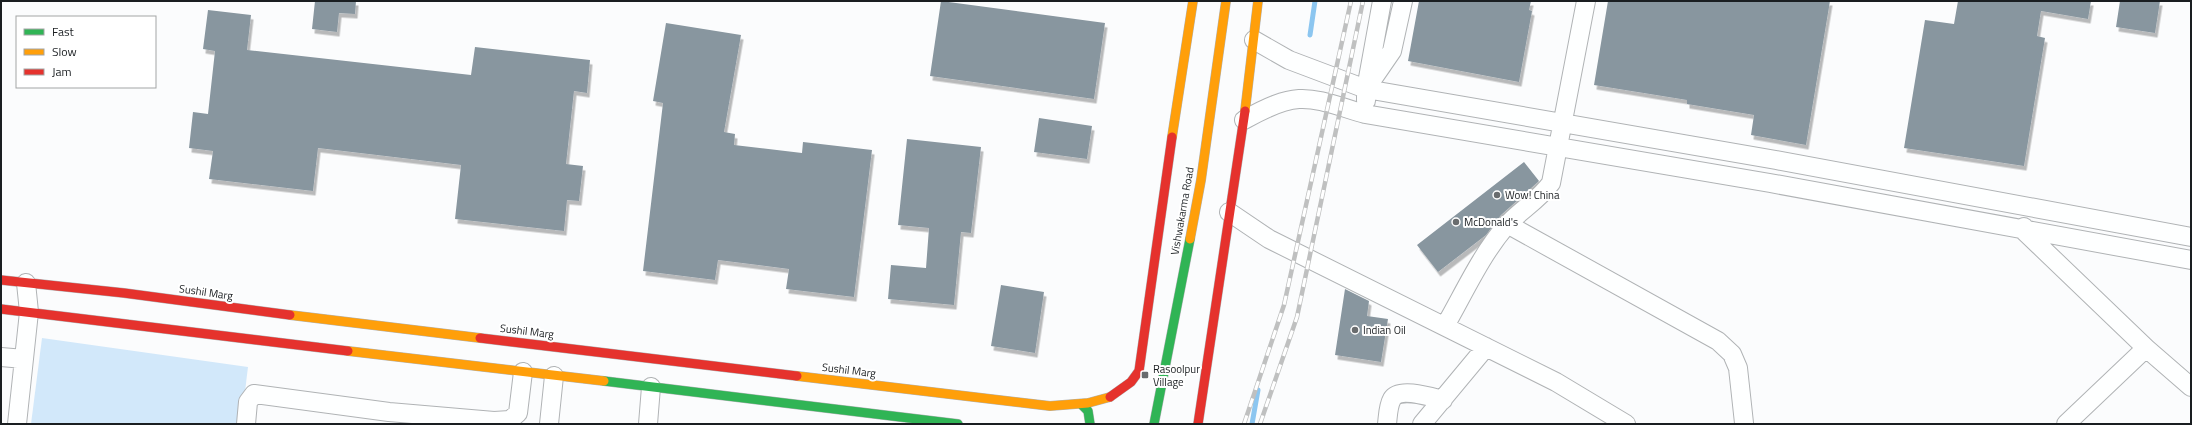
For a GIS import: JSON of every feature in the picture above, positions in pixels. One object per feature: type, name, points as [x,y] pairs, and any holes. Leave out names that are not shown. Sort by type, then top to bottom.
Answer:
[{"type":"street","points":[[1139,371],[1168,192],[1193,1]]},
{"type":"street","name":"Vishwakarma Road","points":[[1154,424],[1170,348],[1226,1]]},
{"type":"street","points":[[1198,424],[1244,120],[1258,1]]},
{"type":"street","points":[[1365,114],[1366,89],[1382,1]]},
{"type":"street","points":[[1366,89],[1392,51],[1403,1]]},
{"type":"street","points":[[1445,326],[1495,241],[1507,224],[1541,196],[1551,184],[1586,1]]},
{"type":"street","points":[[1254,40],[1289,60],[1366,89],[1776,160],[2191,237]]},
{"type":"street","points":[[1244,120],[1284,100],[1311,98],[1365,114],[1558,146],[2191,260]]},
{"type":"street","points":[[2024,230],[2028,207]]},
{"type":"street","points":[[1229,212],[1269,239],[1556,382],[1626,424]]},
{"type":"street","points":[[1507,224],[1718,341],[1732,354],[1738,368],[1744,424]]},
{"type":"street","points":[[2024,230],[2146,348],[2191,387]]},
{"type":"street","name":"Sushil Marg","points":[[1,280],[124,293],[322,319],[1050,406],[1096,402],[1122,392],[1131,384],[1139,371]]},
{"type":"street","points":[[17,424],[29,312],[26,283]]},
{"type":"street","points":[[1,309],[958,424]]},
{"type":"street","points":[[1422,424],[1486,346]]},
{"type":"street","points":[[1139,371],[1170,348]]},
{"type":"street","points":[[2066,424],[2146,348]]},
{"type":"street","points":[[1,357],[24,359]]},
{"type":"street","points":[[246,424],[248,402],[254,394],[388,418],[494,422],[518,419],[523,372]]},
{"type":"street","points":[[549,424],[554,376]]},
{"type":"street","points":[[648,424],[651,387]]},
{"type":"street","points":[[1387,424],[1391,400],[1396,394],[1403,392],[1443,400]]},
{"type":"street","points":[[1082,404],[1088,411],[1090,424]]},
{"type":"shaded area","points":[[42,338],[248,367],[241,424],[31,424]]},
{"type":"building","points":[[315,1],[356,1],[355,14],[339,13],[337,32],[312,29]]},
{"type":"building","points":[[941,1],[1105,23],[1094,99],[930,76]]},
{"type":"building","points":[[1419,1],[1531,1],[1529,10],[1532,11],[1519,82],[1408,61]]},
{"type":"building","points":[[1608,1],[1830,1],[1806,145],[1751,135],[1754,115],[1687,104],[1687,100],[1594,85]]},
{"type":"building","points":[[1958,1],[2091,1],[2088,19],[2041,11],[2037,36],[2045,38],[2024,166],[1904,148],[1925,20],[1954,24]]},
{"type":"building","points":[[2120,1],[2160,1],[2155,33],[2116,27]]},
{"type":"building","points":[[208,10],[251,15],[247,50],[471,75],[475,47],[590,60],[587,93],[574,91],[566,164],[583,166],[579,201],[567,200],[564,231],[455,219],[461,165],[318,148],[313,191],[209,179],[213,151],[189,148],[193,112],[208,114],[215,51],[203,49]]},
{"type":"building","points":[[666,23],[741,35],[724,132],[735,134],[734,145],[802,153],[803,142],[872,150],[854,297],[786,289],[789,269],[718,260],[715,280],[643,271],[663,103],[653,101]]},
{"type":"building","points":[[1039,118],[1092,126],[1087,159],[1034,152]]},
{"type":"building","points":[[907,139],[981,147],[971,233],[961,232],[954,305],[888,299],[891,265],[926,268],[929,228],[898,225]]},
{"type":"building","points":[[1524,162],[1539,181],[1501,215],[1486,235],[1438,272],[1417,245]]},
{"type":"building","points":[[1001,285],[1044,292],[1035,353],[991,346]]},
{"type":"building","points":[[1345,289],[1369,301],[1367,316],[1388,319],[1381,362],[1335,355]]},
{"type":"waterway","points":[[1310,35],[1315,1]]},
{"type":"waterway","points":[[1252,424],[1258,390]]},
{"type":"railway","points":[[1244,424],[1284,305],[1351,1]]},
{"type":"railway","points":[[1260,424],[1297,317],[1363,1]]},
{"type":"traffic: fast","points":[[1154,424],[1190,239]]},
{"type":"traffic: fast","points":[[604,381],[958,424]]},
{"type":"traffic: fast","points":[[1081,404],[1088,411],[1090,424]]},
{"type":"traffic: slow","points":[[1172,137],[1193,1]]},
{"type":"traffic: slow","points":[[1190,239],[1201,180],[1226,1]]},
{"type":"traffic: slow","points":[[1245,111],[1258,1]]},
{"type":"traffic: slow","points":[[290,315],[480,338]]},
{"type":"traffic: slow","points":[[348,351],[604,381]]},
{"type":"traffic: slow","points":[[797,376],[1050,406],[1088,403],[1110,397]]},
{"type":"traffic: jam","points":[[1198,424],[1245,111]]},
{"type":"traffic: jam","points":[[1110,397],[1131,382],[1139,371],[1172,137]]},
{"type":"traffic: jam","points":[[1,280],[124,293],[290,315]]},
{"type":"traffic: jam","points":[[1,309],[348,351]]},
{"type":"traffic: jam","points":[[480,338],[797,376]]},
{"type":"place","name":"Wow! China","points":[[1497,195]]},
{"type":"place","name":"McDonald's","points":[[1456,222]]},
{"type":"place","name":"Indian Oil","points":[[1355,330]]},
{"type":"place","name":"Rasoolpur Village","points":[[1145,375]]}]
